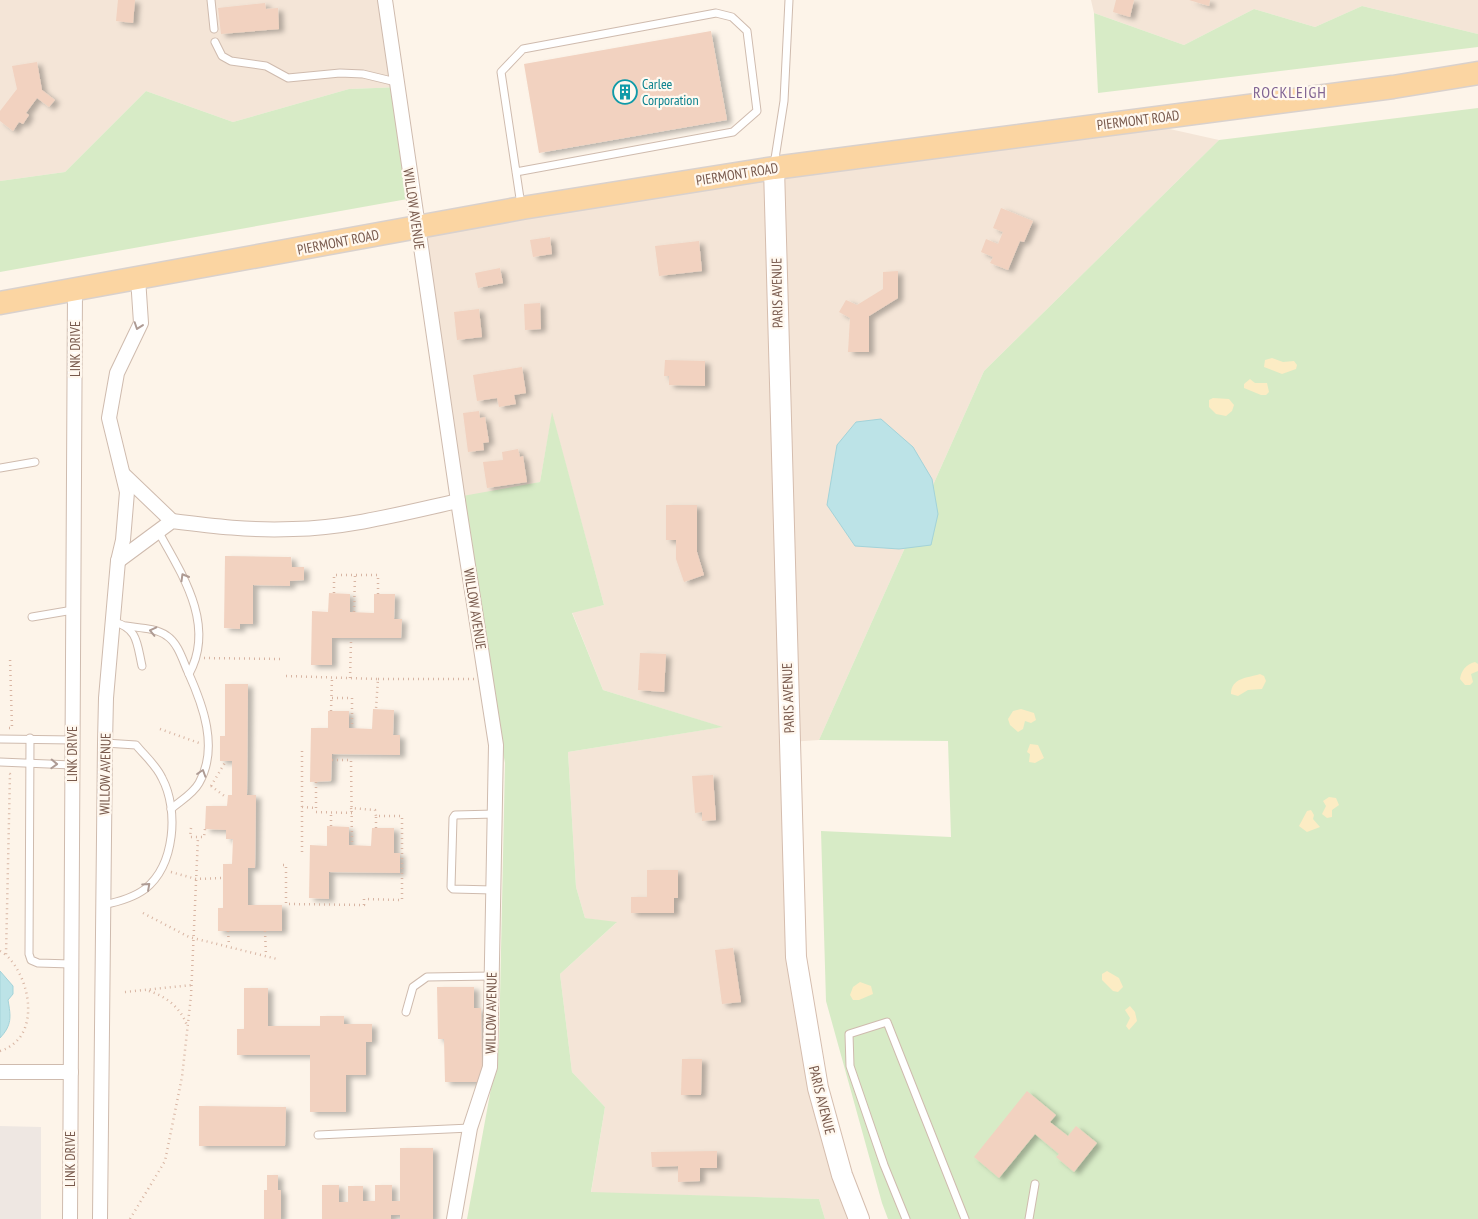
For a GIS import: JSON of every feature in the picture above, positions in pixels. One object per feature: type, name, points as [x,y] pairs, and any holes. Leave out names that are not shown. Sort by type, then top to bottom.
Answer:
[{"type":"main road","name":"PIERMONT ROAD","points":[[0,303],[522,208],[774,168],[1384,88],[1478,73]]},
{"type":"street","name":"WILLOW AVENUE","points":[[385,0],[417,227],[496,746],[490,1067],[470,1128],[454,1219]]},
{"type":"street","name":"PARIS AVENUE","points":[[774,168],[796,958],[818,1088],[842,1175],[858,1219]]},
{"type":"street","name":"WILLOW AVENUE","points":[[100,1219],[106,698],[120,624],[118,561],[123,540],[126,506],[124,475],[109,418],[117,374],[141,322],[138,278]]},
{"type":"street","name":"LINK DRIVE","points":[[70,1219],[75,290]]},
{"type":"street","points":[[124,475],[172,521]]},
{"type":"street","points":[[118,561],[157,530],[172,521],[259,529],[326,527],[458,501]]},
{"type":"street","points":[[0,1072],[71,1072]]},
{"type":"lane","points":[[211,0],[214,28]]},
{"type":"lane","points":[[774,168],[784,101],[789,0]]},
{"type":"lane","points":[[516,172],[733,132],[758,111],[747,31],[732,17],[716,13],[523,49],[501,72],[516,172],[522,208]]},
{"type":"lane","points":[[215,42],[222,56],[231,61],[266,66],[288,78],[340,73],[363,74],[396,82]]},
{"type":"lane","points":[[0,468],[35,462]]},
{"type":"lane","points":[[157,530],[189,586],[194,602],[199,634],[197,658],[189,674]]},
{"type":"lane","points":[[32,617],[73,610]]},
{"type":"lane","points":[[120,624],[132,630],[142,666]]},
{"type":"lane","points":[[120,624],[159,632],[168,636],[177,649],[203,707],[207,723],[206,760],[198,784],[171,809]]},
{"type":"lane","points":[[30,738],[29,954],[32,960],[38,963],[72,964]]},
{"type":"lane","points":[[0,739],[72,740]]},
{"type":"lane","points":[[103,905],[131,897],[146,888],[157,876],[165,859],[170,839],[171,809],[163,779],[153,763],[136,745],[105,743]]},
{"type":"lane","points":[[0,762],[72,765]]},
{"type":"lane","points":[[493,890],[453,889],[451,877],[452,818],[455,815],[495,814]]},
{"type":"lane","points":[[406,1012],[413,987],[427,977],[492,976]]},
{"type":"lane","points":[[906,1219],[884,1165],[850,1066],[849,1034],[887,1022],[965,1219]]},
{"type":"lane","points":[[318,1135],[470,1128]]},
{"type":"lane","points":[[1029,1219],[1035,1184]]},
{"type":"path","points":[[334,594],[334,575],[378,575],[378,594]]},
{"type":"path","points":[[354,612],[356,575]]},
{"type":"path","points":[[350,678],[351,642]]},
{"type":"path","points":[[6,728],[12,728],[10,658]]},
{"type":"path","points":[[197,658],[280,659]]},
{"type":"path","points":[[286,676],[378,679],[486,679]]},
{"type":"path","points":[[331,711],[332,678]]},
{"type":"path","points":[[376,709],[378,679]]},
{"type":"path","points":[[332,698],[352,698],[352,728]]},
{"type":"path","points":[[160,729],[195,743],[207,743]]},
{"type":"path","points":[[302,748],[302,852]]},
{"type":"path","points":[[332,760],[351,760],[352,845]]},
{"type":"path","points":[[226,761],[210,785],[228,798]]},
{"type":"path","points":[[5,773],[10,774],[6,955]]},
{"type":"path","points":[[316,782],[316,812],[352,813]]},
{"type":"path","points":[[302,807],[316,808]]},
{"type":"path","points":[[352,808],[375,810],[376,828]]},
{"type":"path","points":[[331,813],[331,826]]},
{"type":"path","points":[[283,866],[286,865],[286,904],[364,905],[364,899],[402,900],[402,816],[376,816]]},
{"type":"path","points":[[191,828],[190,837],[204,837],[205,829]]},
{"type":"path","points":[[130,1219],[165,1161],[182,1077],[192,985],[198,837]]},
{"type":"path","points":[[170,871],[196,879],[223,878]]},
{"type":"path","points":[[143,913],[194,938],[278,959]]},
{"type":"path","points":[[228,931],[229,946]]},
{"type":"path","points":[[265,931],[266,956]]},
{"type":"path","points":[[0,951],[16,964],[26,984],[29,1014],[16,1042],[0,1051]]},
{"type":"path","points":[[125,992],[192,985]]},
{"type":"path","points":[[147,990],[167,999],[182,1014],[188,1028]]},
{"type":"shaded area","points":[[0,0],[389,0],[402,87],[349,89],[233,122],[146,91],[65,172],[0,181]]},
{"type":"shaded area","points":[[1091,0],[1478,0],[1478,34],[1362,6],[1315,27],[1254,9],[1184,45],[1094,13]]},
{"type":"shaded area","points":[[1134,121],[1219,140],[984,371],[819,740],[789,742],[796,957],[859,1219],[825,1219],[819,1199],[591,1193],[605,1107],[572,1072],[560,974],[616,923],[585,918],[576,887],[568,752],[722,727],[603,690],[572,612],[604,605],[552,414],[540,482],[458,501],[417,227]]},
{"type":"shaded area","points":[[0,1126],[41,1127],[41,1219],[0,1219]]},
{"type":"green space","points":[[1362,6],[1478,34],[1478,47],[1098,93],[1094,13],[1184,45],[1254,9],[1315,27]]},
{"type":"green space","points":[[402,87],[413,198],[0,272],[0,181],[65,172],[146,91],[233,122],[349,89]]},
{"type":"green space","points":[[1478,108],[1478,1219],[888,1219],[826,1001],[821,831],[951,837],[948,741],[819,740],[984,371],[1219,140]]},
{"type":"green space","points":[[552,412],[604,605],[572,613],[603,690],[723,727],[568,752],[576,887],[585,918],[617,922],[560,974],[572,1072],[605,1107],[591,1192],[819,1199],[825,1219],[467,1219],[499,1045],[505,763],[457,497],[540,482]]},
{"type":"sand","points":[[1272,358],[1283,362],[1294,361],[1297,365],[1296,369],[1282,374],[1264,367],[1265,360]]},
{"type":"sand","points":[[1250,379],[1255,383],[1267,383],[1269,392],[1266,395],[1261,395],[1244,388],[1244,384]]},
{"type":"sand","points":[[1213,398],[1229,399],[1234,405],[1232,411],[1226,416],[1216,414],[1209,407],[1209,400]]},
{"type":"sand","points":[[1475,662],[1478,664],[1478,671],[1471,674],[1473,682],[1470,685],[1465,685],[1460,679],[1464,668]]},
{"type":"sand","points":[[1260,674],[1264,676],[1266,681],[1262,689],[1248,690],[1238,696],[1231,694],[1232,688],[1237,681]]},
{"type":"sand","points":[[1021,709],[1034,713],[1036,720],[1031,723],[1025,721],[1023,729],[1018,732],[1010,725],[1008,719],[1013,711]]},
{"type":"sand","points":[[1030,744],[1038,745],[1044,758],[1035,763],[1029,762],[1030,754],[1027,752]]},
{"type":"sand","points":[[1329,797],[1336,798],[1339,805],[1332,810],[1332,817],[1327,818],[1322,814],[1326,806],[1323,801]]},
{"type":"sand","points":[[1311,810],[1314,815],[1313,819],[1320,827],[1307,832],[1299,826],[1307,811]]},
{"type":"sand","points":[[1107,971],[1119,978],[1123,987],[1118,992],[1113,991],[1102,980],[1102,974]]},
{"type":"sand","points":[[860,982],[871,986],[873,994],[859,1000],[853,1000],[850,995],[853,987]]},
{"type":"sand","points":[[1130,1006],[1135,1012],[1137,1021],[1129,1030],[1126,1026],[1130,1018],[1125,1010]]},
{"type":"water","points":[[881,419],[913,447],[932,479],[938,514],[931,545],[899,549],[855,546],[827,505],[837,445],[856,422]]},
{"type":"water","points":[[0,971],[13,986],[13,994],[8,1000],[9,1025],[0,1038]]},
{"type":"building","points":[[118,0],[135,0],[133,23],[116,21]]},
{"type":"building","points":[[1116,0],[1134,0],[1130,17],[1113,12]]},
{"type":"building","points":[[1189,0],[1210,0],[1209,6]]},
{"type":"building","points":[[265,3],[266,9],[278,8],[279,29],[221,34],[218,8]]},
{"type":"building","name":"Carlee Corporation","points":[[711,31],[727,120],[539,153],[524,64]]},
{"type":"building","points":[[37,62],[42,90],[55,100],[49,107],[37,98],[26,113],[29,115],[23,124],[19,122],[13,131],[0,121],[0,111],[17,89],[12,66]]},
{"type":"building","points":[[1001,208],[1033,221],[1024,242],[1020,241],[1008,270],[990,263],[993,257],[981,252],[986,239],[998,244],[1003,232],[993,228]]},
{"type":"building","points":[[550,237],[552,254],[533,257],[530,240]]},
{"type":"building","points":[[699,241],[702,271],[659,276],[655,246]]},
{"type":"building","points":[[500,268],[503,283],[478,288],[475,273]]},
{"type":"building","points":[[898,271],[898,298],[869,316],[869,352],[848,352],[850,318],[839,312],[846,300],[857,305],[883,289],[883,272]]},
{"type":"building","points":[[540,303],[541,329],[525,330],[524,304]]},
{"type":"building","points":[[479,309],[482,337],[457,340],[454,312]]},
{"type":"building","points":[[665,360],[705,361],[705,386],[669,385],[669,376],[664,376]]},
{"type":"building","points":[[522,367],[526,393],[514,395],[516,404],[499,407],[497,398],[477,401],[473,375]]},
{"type":"building","points":[[479,411],[480,418],[485,417],[489,442],[483,443],[484,450],[468,452],[463,413]]},
{"type":"building","points":[[518,449],[520,457],[523,456],[527,482],[487,488],[483,462],[503,460],[502,452]]},
{"type":"building","points":[[666,505],[697,505],[697,552],[704,575],[684,582],[676,559],[676,540],[666,540]]},
{"type":"building","points":[[225,556],[291,557],[292,567],[304,567],[304,580],[290,581],[290,586],[253,585],[253,624],[240,624],[240,629],[224,628]]},
{"type":"building","points":[[329,593],[350,594],[350,612],[374,613],[374,594],[395,594],[394,619],[402,619],[401,638],[332,638],[332,665],[311,665],[312,611],[328,612]]},
{"type":"building","points":[[640,653],[666,654],[664,692],[638,690]]},
{"type":"building","points":[[225,684],[248,684],[247,795],[256,795],[255,868],[248,868],[248,905],[282,905],[282,931],[218,931],[218,908],[223,908],[223,864],[232,864],[233,839],[226,839],[226,830],[205,829],[206,806],[227,806],[228,795],[232,795],[232,761],[220,761],[220,736],[225,736]]},
{"type":"building","points":[[373,709],[394,710],[393,735],[400,735],[400,755],[332,754],[331,781],[310,782],[311,728],[328,728],[328,711],[349,711],[349,728],[372,729]]},
{"type":"building","points":[[713,775],[716,820],[702,821],[702,812],[695,813],[692,776]]},
{"type":"building","points":[[327,826],[349,827],[349,845],[371,846],[372,828],[394,828],[394,853],[400,853],[400,873],[329,872],[329,899],[309,898],[310,845],[327,846]]},
{"type":"building","points":[[647,870],[678,870],[678,898],[674,898],[674,913],[631,913],[631,897],[647,897]]},
{"type":"building","points":[[733,948],[741,1002],[722,1004],[715,950]]},
{"type":"building","points":[[437,987],[474,987],[474,1008],[481,1008],[482,1082],[445,1082],[444,1039],[438,1039]]},
{"type":"building","points":[[244,988],[268,988],[268,1026],[320,1026],[320,1016],[344,1016],[344,1024],[372,1024],[372,1042],[366,1042],[366,1075],[346,1075],[346,1112],[310,1112],[310,1055],[237,1055],[237,1029],[244,1029]]},
{"type":"building","points":[[682,1059],[702,1059],[701,1095],[681,1095]]},
{"type":"building","points":[[1027,1091],[1056,1115],[1050,1122],[1068,1136],[1076,1126],[1097,1143],[1074,1172],[1056,1157],[1059,1154],[1035,1134],[999,1178],[974,1157]]},
{"type":"building","points":[[199,1106],[286,1107],[285,1146],[199,1146]]},
{"type":"building","points":[[400,1148],[433,1148],[433,1219],[400,1219],[400,1215],[391,1215],[391,1219],[322,1219],[322,1185],[339,1185],[339,1202],[348,1202],[348,1186],[363,1186],[363,1201],[375,1201],[375,1185],[392,1185],[392,1201],[400,1201]]},
{"type":"building","points":[[717,1151],[717,1168],[700,1168],[700,1181],[678,1182],[678,1166],[652,1167],[651,1152]]},
{"type":"building","points":[[267,1175],[278,1175],[278,1190],[281,1190],[281,1219],[264,1219],[264,1190],[267,1190]]},
{"type":"place","name":"Carlee Corporation","points":[[625,92]]},
{"type":"district","name":"ROCKLEIGH","points":[[1290,92]]}]
